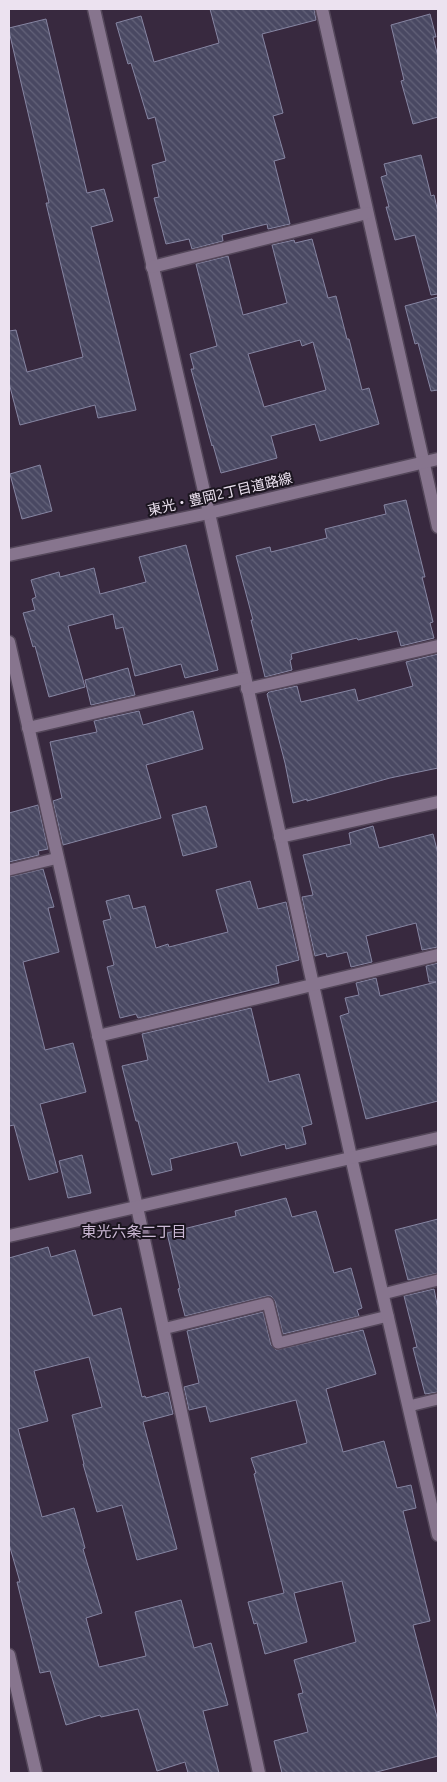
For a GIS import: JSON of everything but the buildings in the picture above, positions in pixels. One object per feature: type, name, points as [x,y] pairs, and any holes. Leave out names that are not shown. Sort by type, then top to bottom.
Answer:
[{"type":"street","points":[[94,9],[351,1157],[438,1535]]},
{"type":"street","points":[[322,9],[438,527]]},
{"type":"street","points":[[152,266],[367,213]]},
{"type":"street","name":"東光・豊岡2丁目道路線","points":[[9,556],[438,459]]},
{"type":"street","points":[[9,642],[138,1207],[259,1773]]},
{"type":"street","points":[[28,728],[438,646]]},
{"type":"street","points":[[280,837],[438,802]]},
{"type":"street","points":[[98,1036],[438,955]]},
{"type":"street","points":[[9,1236],[438,1138]]},
{"type":"street","points":[[9,1655],[36,1773]]},
{"type":"lane","points":[[9,870],[58,858]]},
{"type":"lane","points":[[383,1294],[438,1280]]},
{"type":"lane","points":[[163,1329],[268,1303],[278,1343],[388,1316]]},
{"type":"lane","points":[[408,1406],[438,1399]]},
{"type":"district","name":"東光六条二丁目","points":[[134,1232]]}]
